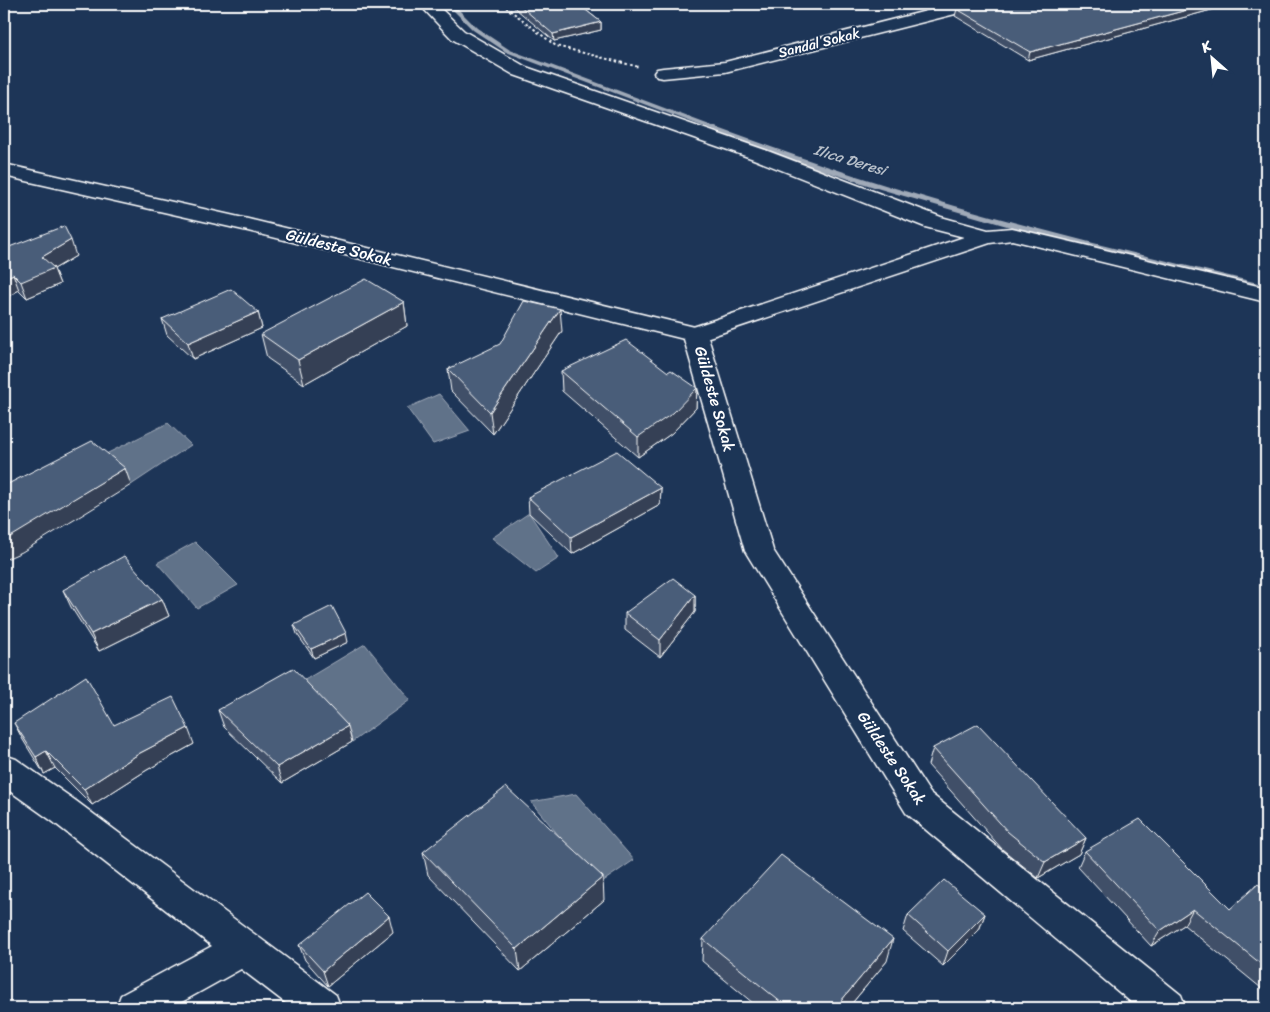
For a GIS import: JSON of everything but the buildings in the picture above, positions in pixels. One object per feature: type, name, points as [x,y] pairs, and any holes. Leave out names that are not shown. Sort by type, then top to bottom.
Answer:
[{"type":"street","points":[[427,4],[458,35],[520,72],[758,154],[932,222],[987,237]]},
{"type":"street","name":"Sandal Sokak","points":[[663,73],[725,67],[973,4]]},
{"type":"street","name":"Güldeste Sokak","points":[[4,170],[248,225],[695,334],[759,551],[918,803],[1167,1008]]},
{"type":"street","points":[[695,334],[987,237],[1012,234],[1266,296]]},
{"type":"street","points":[[4,769],[64,811],[322,1008]]},
{"type":"street","points":[[135,1008],[242,948]]},
{"type":"path","points":[[502,4],[556,46],[663,73]]},
{"type":"water","points":[[439,394],[470,431],[433,444],[407,408]]},
{"type":"water","points":[[168,423],[191,445],[131,485],[98,458]]},
{"type":"water","points":[[529,513],[559,558],[536,573],[492,538]]},
{"type":"water","points":[[195,542],[238,585],[197,608],[157,563]]},
{"type":"water","points":[[365,644],[410,700],[352,742],[298,684]]},
{"type":"water","points":[[576,794],[634,860],[599,884],[531,802]]},
{"type":"waterway","name":"Ilıca Deresi","points":[[450,4],[475,29],[508,51],[800,160],[883,187],[1034,231],[1266,287]]}]
